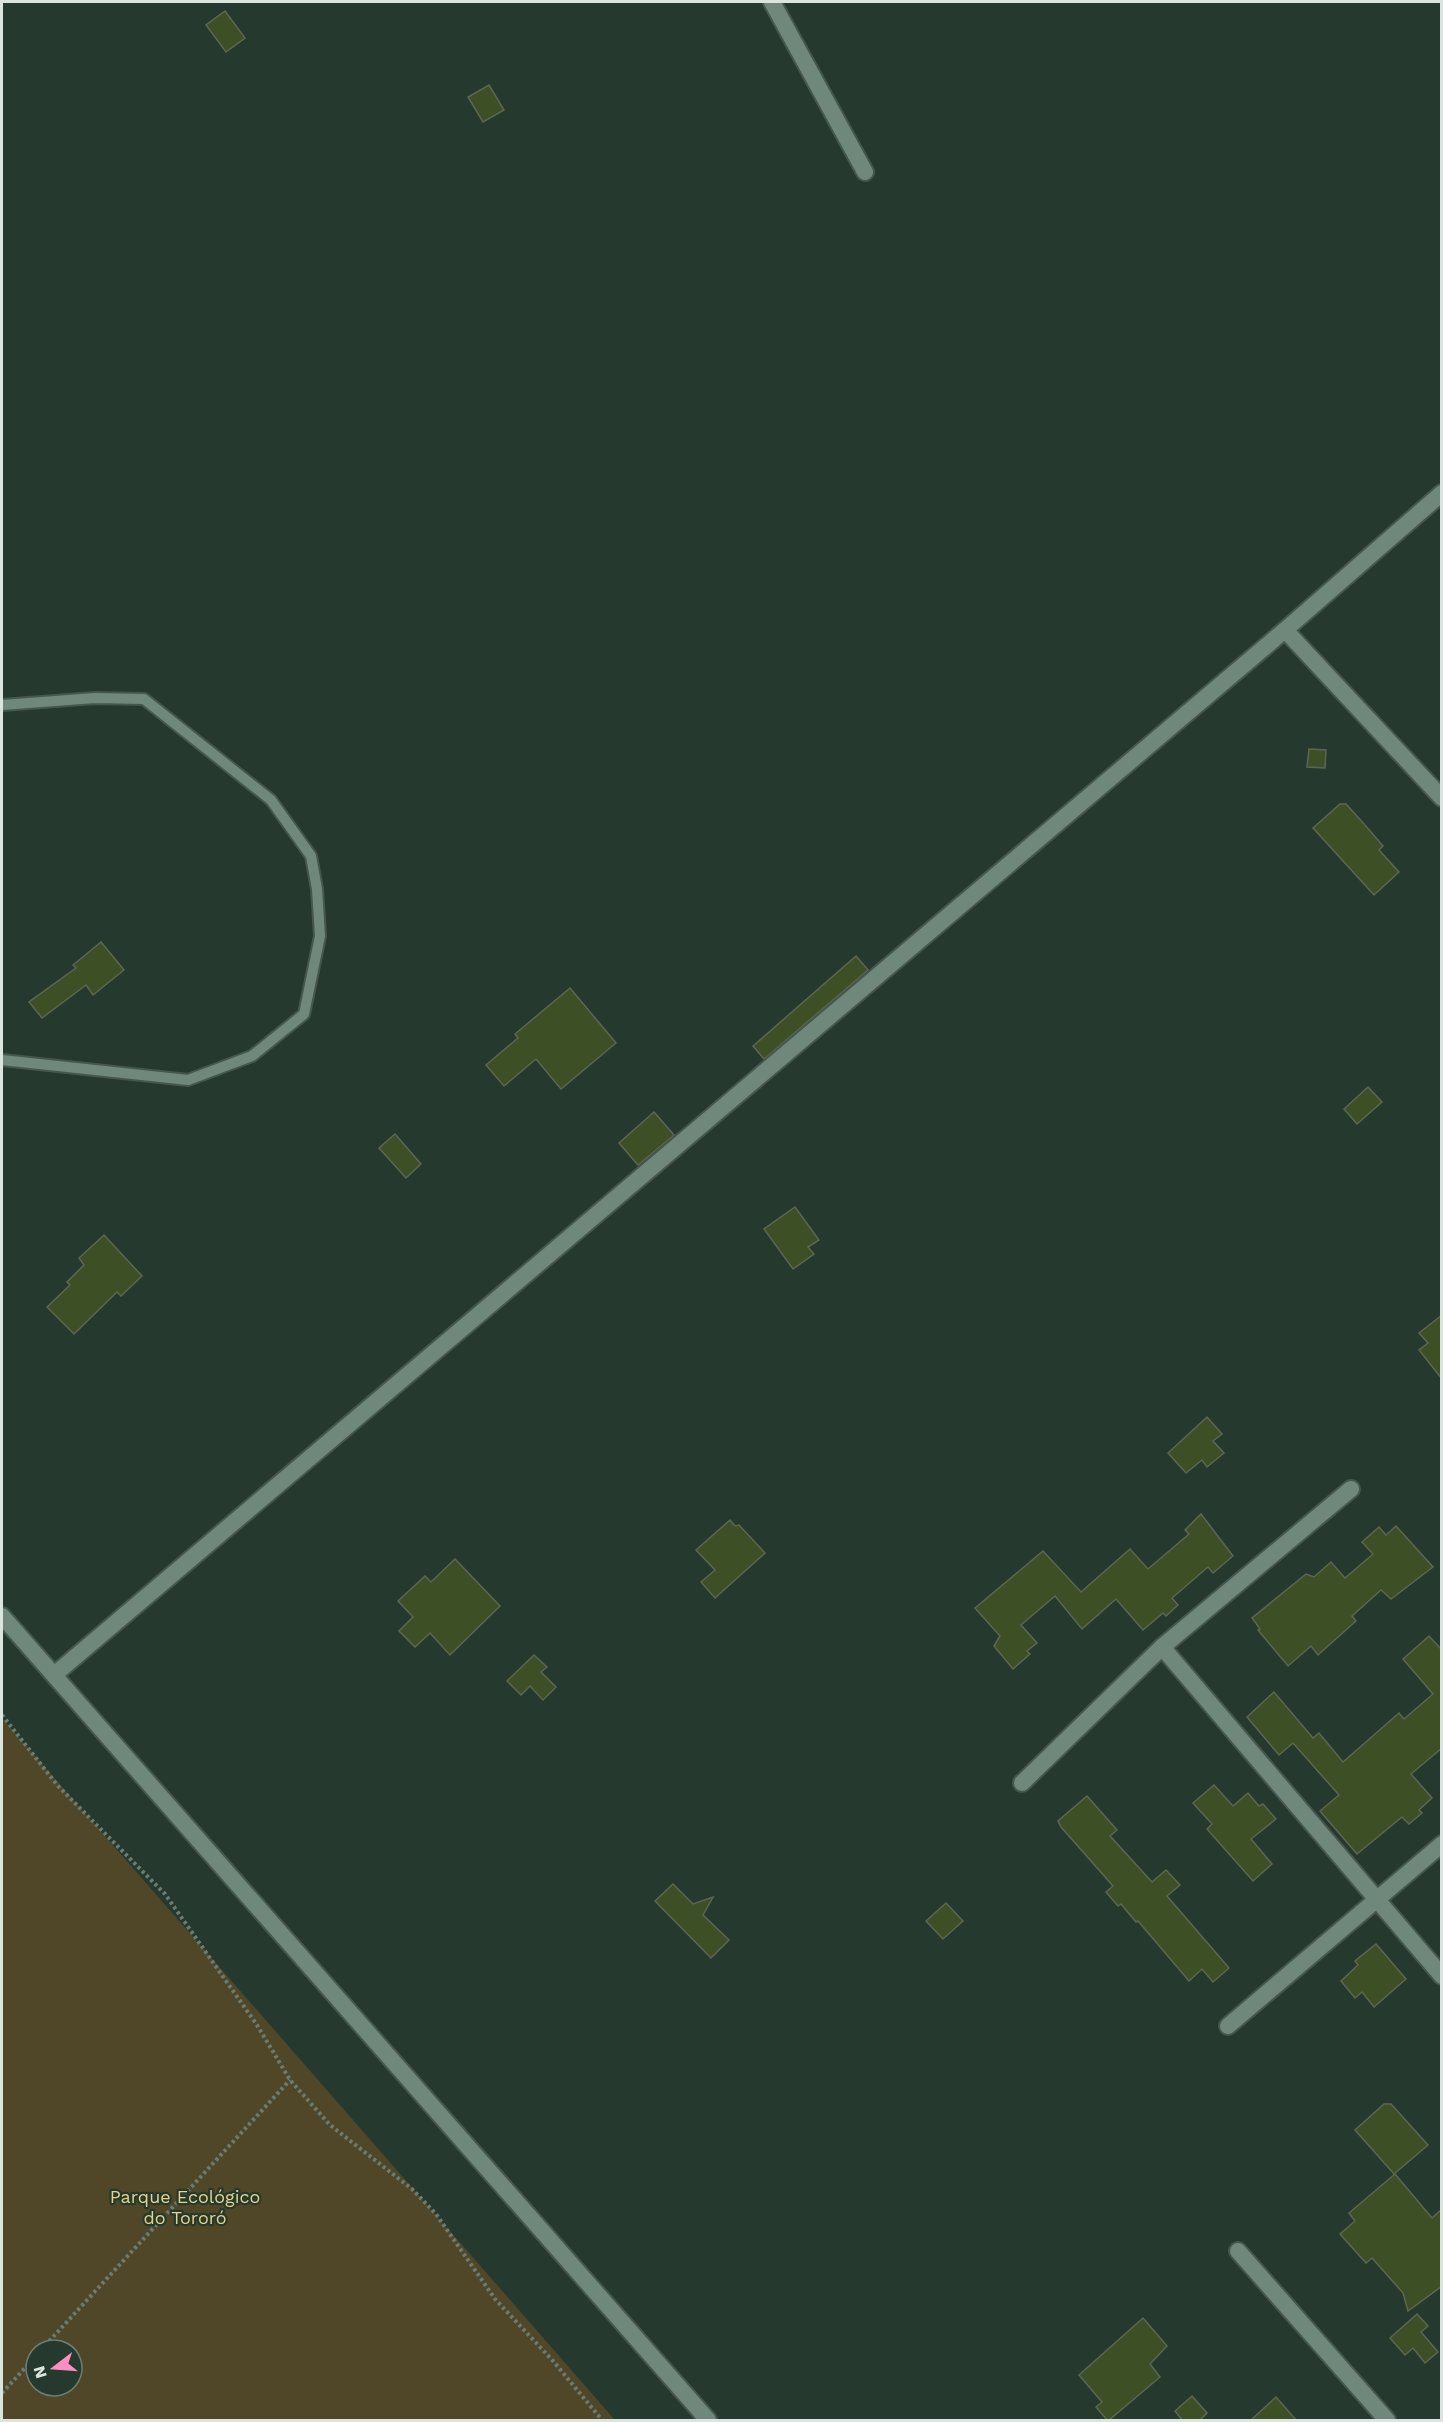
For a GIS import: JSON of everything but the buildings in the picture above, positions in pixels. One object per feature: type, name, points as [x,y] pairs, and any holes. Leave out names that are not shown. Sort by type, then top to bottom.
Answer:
[{"type":"street","points":[[772,2],[865,172]]},
{"type":"street","points":[[54,1676],[1285,630],[1442,493]]},
{"type":"street","points":[[1285,630],[1442,798]]},
{"type":"street","points":[[1022,1783],[1162,1647],[1351,1489]]},
{"type":"street","points":[[2,1616],[708,2421]]},
{"type":"street","points":[[1162,1647],[1442,1976]]},
{"type":"street","points":[[1228,2026],[1442,1844]]},
{"type":"street","points":[[1238,2251],[1387,2421]]},
{"type":"lane","points":[[2,705],[95,698],[144,699],[271,800],[311,856],[317,889],[320,936],[304,1014],[252,1056],[188,1080],[2,1060]]},
{"type":"path","points":[[2,1714],[58,1786],[165,1894],[257,2025],[290,2080],[330,2125],[412,2189],[436,2214],[495,2299],[554,2362],[602,2421]]},
{"type":"path","points":[[52,2338],[290,2080]]},
{"type":"path","points":[[2,2393],[24,2369]]},
{"type":"green space","name":"Parque Ecológico do Tororó","points":[[2,1718],[615,2420],[2,2420]]}]
